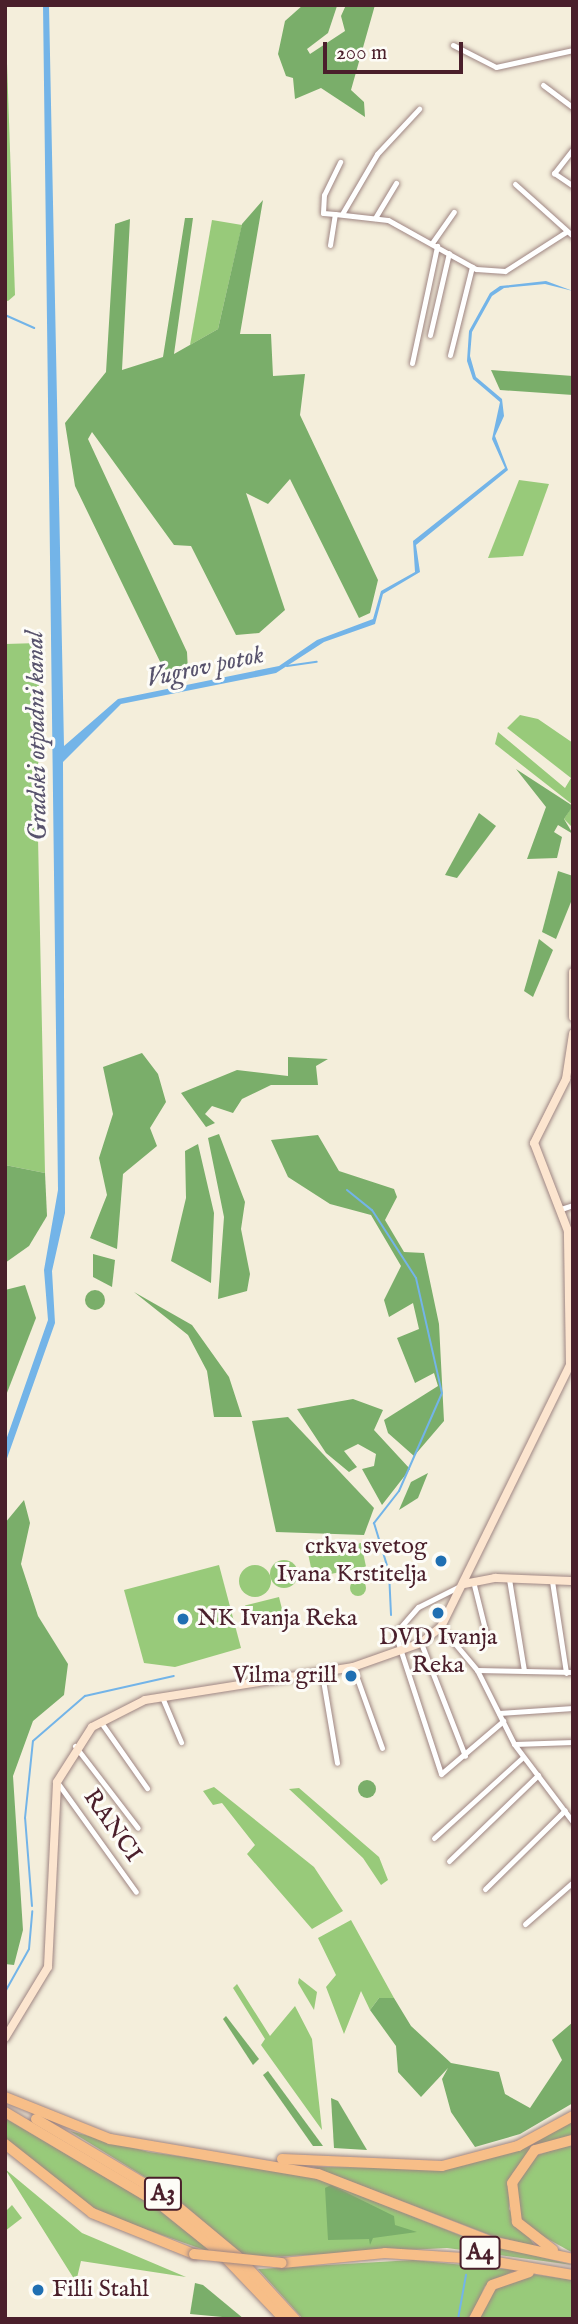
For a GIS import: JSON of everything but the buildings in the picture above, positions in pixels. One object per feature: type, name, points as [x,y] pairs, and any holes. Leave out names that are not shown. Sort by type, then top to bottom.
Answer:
[{"type":"highway","points":[[5,2099],[110,2139],[318,2174],[490,2241],[573,2257]]},
{"type":"highway","name":"A3","points":[[5,2099],[165,2196],[237,2256],[295,2319]]},
{"type":"highway","name":"A3","points":[[5,2112],[160,2203],[222,2253],[284,2319]]},
{"type":"highway","points":[[206,2155],[442,2166],[518,2146],[573,2116]]},
{"type":"highway","points":[[573,2140],[529,2154],[510,2195],[526,2234],[573,2257]]},
{"type":"highway","points":[[5,2144],[92,2213],[194,2254],[282,2263],[385,2253],[573,2275]]},
{"type":"highway","name":"A4","points":[[385,2253],[477,2253],[573,2268]]},
{"type":"highway","points":[[474,2319],[484,2294],[505,2276],[560,2273]]},
{"type":"main road","points":[[573,972],[573,1017]]},
{"type":"main road","points":[[5,2038],[42,1983],[52,1951],[57,1782],[75,1746],[100,1721],[122,1707],[162,1697],[322,1674],[353,1667],[421,1643],[441,1627],[563,1387],[573,1331],[571,1248],[561,1209],[534,1143],[566,1079],[573,1034]]},
{"type":"main road","points":[[464,1584],[509,1579],[573,1581]]},
{"type":"street","points":[[453,45],[496,67],[573,50]]},
{"type":"street","points":[[543,85],[573,108]]},
{"type":"street","points":[[330,244],[339,214],[377,154],[419,109]]},
{"type":"street","points":[[573,149],[554,173],[573,186]]},
{"type":"street","points":[[340,162],[324,195],[323,213],[396,222],[472,267],[505,271],[566,232]]},
{"type":"street","points":[[375,218],[396,183]]},
{"type":"street","points":[[515,184],[562,221],[566,232],[573,236]]},
{"type":"street","points":[[412,363],[434,244],[454,212]]},
{"type":"street","points":[[430,335],[449,253]]},
{"type":"street","points":[[450,355],[472,267]]},
{"type":"street","points":[[561,1209],[573,1205]]},
{"type":"street","points":[[509,1579],[524,1671]]},
{"type":"street","points":[[473,1581],[488,1641]]},
{"type":"street","points":[[477,1670],[570,1672],[552,1581]]},
{"type":"street","points":[[464,1584],[418,1607],[395,1633],[441,1774],[503,1721]]},
{"type":"street","points":[[441,1627],[477,1670],[514,1744],[573,1822]]},
{"type":"street","points":[[421,1643],[465,1756]]},
{"type":"street","points":[[353,1667],[382,1748]]},
{"type":"street","points":[[322,1674],[337,1763]]},
{"type":"street","points":[[162,1697],[181,1742]]},
{"type":"street","points":[[499,1713],[573,1708]]},
{"type":"street","points":[[100,1721],[147,1787]]},
{"type":"street","points":[[514,1744],[573,1742]]},
{"type":"street","points":[[75,1746],[138,1828]]},
{"type":"street","points":[[434,1838],[523,1757]]},
{"type":"street","points":[[449,1861],[538,1775]]},
{"type":"street","name":"RANCI","points":[[57,1782],[136,1892]]},
{"type":"street","points":[[485,1889],[565,1810]]},
{"type":"street","points":[[525,1924],[573,1882]]},
{"type":"green space","points":[[5,5],[15,295],[8,301],[5,300]]},
{"type":"green space","points":[[303,5],[337,6],[328,33],[307,49],[310,54],[345,31],[341,16],[346,5],[375,5],[351,90],[364,102],[365,117],[321,88],[295,99],[293,78],[286,76],[278,54],[285,21]]},
{"type":"green space","points":[[263,200],[240,334],[271,334],[273,376],[305,374],[300,415],[378,580],[370,613],[359,618],[290,479],[268,504],[246,493],[285,610],[259,633],[236,635],[191,546],[174,545],[92,432],[88,439],[187,652],[188,671],[167,676],[75,486],[65,423],[106,372],[115,224],[130,219],[122,370],[163,357],[185,218],[193,218],[174,354],[218,329],[242,224]]},
{"type":"green space","points":[[212,220],[242,225],[218,329],[190,345]]},
{"type":"green space","points":[[491,370],[573,376],[573,395],[500,390]]},
{"type":"green space","points":[[519,480],[549,484],[523,556],[488,558]]},
{"type":"green space","points":[[39,643],[38,837],[45,1173],[5,1165],[5,644]]},
{"type":"green space","points":[[520,715],[538,719],[573,743],[573,805],[495,744],[498,732],[565,788],[571,778],[507,728]]},
{"type":"green space","points":[[516,769],[573,806],[564,819],[573,834],[558,825],[554,832],[562,837],[557,858],[527,859],[546,807]]},
{"type":"green space","points":[[573,805],[573,828],[564,819]]},
{"type":"green space","points":[[479,813],[496,826],[457,878],[445,875]]},
{"type":"green space","points":[[558,871],[573,876],[573,897],[556,939],[542,932]]},
{"type":"green space","points":[[539,939],[553,950],[533,997],[524,991]]},
{"type":"green space","points":[[142,1053],[158,1074],[166,1102],[150,1128],[157,1146],[123,1174],[117,1249],[90,1238],[107,1195],[99,1158],[113,1114],[103,1067]]},
{"type":"green space","points":[[288,1057],[328,1059],[316,1066],[318,1085],[271,1085],[242,1099],[233,1113],[212,1106],[205,1114],[215,1123],[206,1127],[181,1093],[237,1070],[288,1076]]},
{"type":"green space","points":[[219,1134],[245,1202],[241,1229],[250,1274],[247,1291],[218,1299],[224,1217],[208,1138]]},
{"type":"green space","points":[[318,1135],[339,1171],[394,1189],[397,1197],[385,1220],[404,1252],[424,1253],[439,1324],[444,1421],[414,1456],[388,1433],[384,1420],[438,1386],[434,1373],[415,1383],[397,1338],[419,1329],[413,1303],[389,1317],[384,1300],[401,1266],[371,1215],[330,1204],[288,1177],[271,1140]]},
{"type":"green space","points":[[198,1144],[214,1213],[211,1283],[171,1261],[186,1198],[185,1151]]},
{"type":"green space","points":[[5,1165],[45,1173],[47,1216],[29,1246],[5,1263]]},
{"type":"green space","points":[[93,1254],[115,1260],[112,1287],[93,1277]]},
{"type":"green space","points":[[25,1285],[36,1318],[5,1398],[5,1290]]},
{"type":"green space","points":[[91,1290],[99,1290],[105,1300],[99,1310],[91,1310],[85,1304],[85,1296]]},
{"type":"green space","points":[[134,1292],[192,1325],[229,1377],[242,1417],[214,1417],[207,1371],[188,1335]]},
{"type":"green space","points":[[353,1399],[383,1410],[374,1430],[410,1469],[382,1505],[362,1469],[374,1466],[376,1454],[358,1444],[344,1451],[357,1467],[349,1472],[326,1453],[297,1409]]},
{"type":"green space","points":[[288,1417],[374,1508],[364,1535],[276,1532],[252,1421]]},
{"type":"green space","points":[[428,1473],[418,1498],[399,1510],[411,1482]]},
{"type":"green space","points":[[24,1500],[30,1523],[21,1564],[38,1616],[68,1664],[64,1695],[33,1721],[13,1776],[23,1930],[14,1965],[5,1964],[5,1523]]},
{"type":"green space","points":[[361,1543],[366,1566],[313,1578],[308,1554]]},
{"type":"green space","points":[[284,1560],[294,1564],[298,1574],[294,1584],[284,1588],[274,1584],[270,1574],[274,1564]]},
{"type":"green space","name":"NK Ivanja Reka","points":[[219,1565],[241,1648],[175,1667],[144,1663],[124,1590]]},
{"type":"green space","points":[[255,1565],[266,1570],[271,1581],[266,1592],[255,1597],[244,1592],[239,1581],[244,1570]]},
{"type":"green space","points":[[358,1580],[364,1582],[364,1594],[358,1596],[352,1594],[350,1588],[352,1582]]},
{"type":"green space","points":[[279,1597],[284,1617],[250,1626],[245,1605]]},
{"type":"green space","points":[[367,1780],[373,1783],[376,1789],[373,1795],[367,1798],[361,1795],[358,1789],[361,1783]]},
{"type":"green space","points":[[214,1787],[314,1867],[343,1911],[312,1929],[247,1854],[255,1845],[222,1803],[213,1805],[203,1791]]},
{"type":"green space","points":[[299,1788],[379,1857],[388,1880],[381,1885],[363,1858],[289,1789]]},
{"type":"green space","points":[[351,1920],[394,1998],[379,1998],[370,2010],[361,1991],[344,2034],[326,1987],[336,1975],[318,1938]]},
{"type":"green space","points":[[299,1978],[317,1992],[314,2010],[298,1983]]},
{"type":"green space","points":[[237,1984],[270,2036],[295,2006],[312,2039],[322,2130],[261,2045],[265,2039],[233,1988]]},
{"type":"green space","points":[[379,1998],[394,1998],[411,2026],[451,2063],[499,2072],[505,2094],[530,2108],[562,2060],[552,2040],[573,2022],[573,2103],[520,2134],[475,2147],[451,2112],[442,2079],[448,2068],[421,2097],[398,2072],[396,2046],[370,2010]]},
{"type":"green space","points":[[226,2016],[259,2059],[253,2065],[223,2019]]},
{"type":"green space","points":[[268,2071],[323,2146],[313,2146],[263,2075]]},
{"type":"green space","points":[[331,2098],[338,2101],[367,2150],[334,2148]]},
{"type":"green space","points":[[5,2118],[154,2206],[213,2253],[99,2213],[5,2139]]},
{"type":"green space","points":[[573,2119],[573,2137],[537,2145],[512,2174],[509,2209],[535,2246],[490,2235],[313,2167],[450,2168]]},
{"type":"green space","points":[[70,2131],[149,2152],[306,2174],[472,2240],[573,2265],[447,2248],[247,2258],[166,2190]]},
{"type":"green space","points":[[573,2143],[573,2253],[523,2225],[514,2190],[529,2158]]},
{"type":"green space","points":[[5,2169],[82,2233],[186,2277],[81,2261],[76,2282]]},
{"type":"green space","points":[[331,2185],[394,2216],[395,2225],[417,2232],[373,2238],[370,2245],[369,2239],[328,2240],[325,2188]]},
{"type":"green space","points":[[12,2205],[22,2218],[5,2231],[5,2212]]},
{"type":"green space","points":[[413,2260],[515,2270],[485,2286],[470,2319],[303,2319],[258,2269]]},
{"type":"green space","points":[[532,2274],[573,2280],[573,2319],[477,2319],[494,2288]]},
{"type":"green space","points":[[195,2283],[203,2285],[244,2319],[190,2314]]},
{"type":"water","points":[[43,5],[49,5],[64,746],[118,699],[279,666],[317,640],[373,619],[381,591],[415,572],[413,541],[505,468],[492,439],[500,402],[473,379],[467,361],[469,331],[490,293],[500,286],[546,281],[573,291],[545,284],[504,288],[492,296],[472,332],[470,356],[476,377],[502,399],[504,416],[495,436],[508,470],[416,545],[420,572],[383,594],[375,624],[324,642],[276,673],[121,704],[63,762],[65,1213],[52,1271],[55,1323],[5,1464],[5,1443],[48,1320],[44,1270],[58,1190]]},
{"type":"waterway","points":[[5,315],[34,328]]},
{"type":"waterway","points":[[287,666],[317,662]]},
{"type":"waterway","points":[[347,1190],[372,1210],[416,1278],[442,1393],[399,1491],[374,1523],[389,1572],[391,1615]]},
{"type":"waterway","points":[[32,1906],[25,1818],[33,1741],[85,1696],[174,1676]]},
{"type":"waterway","points":[[5,1992],[29,1949],[32,1911]]},
{"type":"waterway","points":[[458,2319],[466,2275]]},
{"type":"place","name":"crkva svetog Ivana Krstitelja","points":[[441,1561]]},
{"type":"place","name":"DVD Ivanja Reka","points":[[438,1613]]},
{"type":"place","name":"NK Ivanja Reka","points":[[183,1619]]},
{"type":"place","name":"Vilma grill","points":[[351,1676]]},
{"type":"place","name":"Filli Stahl","points":[[38,2290]]},
{"type":"water label","name":"Vugrov potok","points":[[205,667]]},
{"type":"water label","name":"Gradski otpadni kanal","points":[[37,736]]}]
